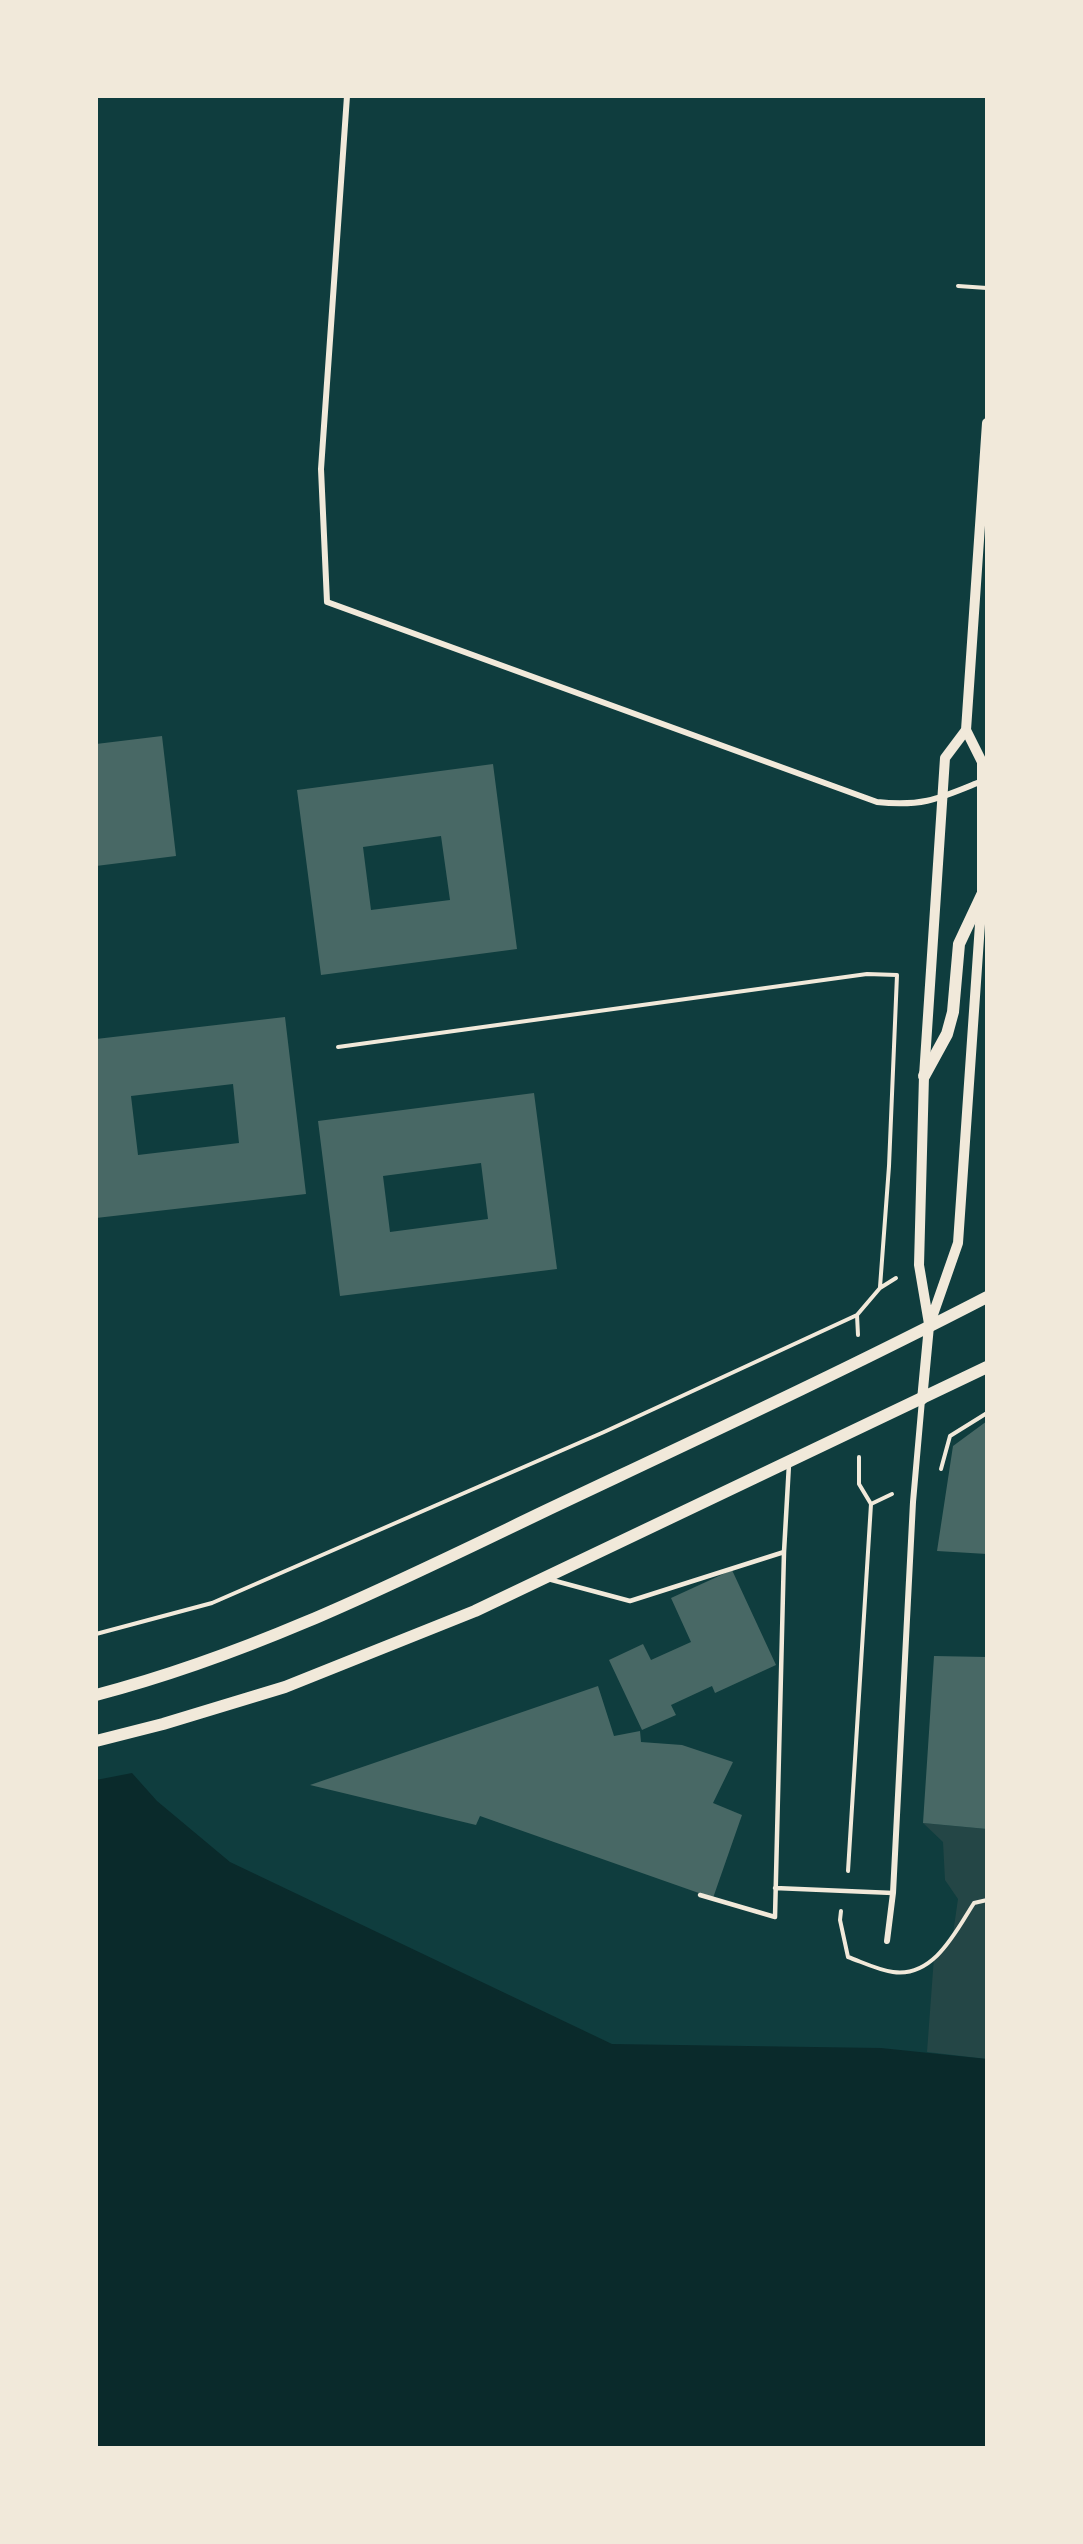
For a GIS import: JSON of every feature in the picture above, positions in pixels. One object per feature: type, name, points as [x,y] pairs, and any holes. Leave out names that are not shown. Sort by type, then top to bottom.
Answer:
[{"type":"main road","points":[[924,1076],[947,1034],[953,1012],[959,944],[985,896]]},
{"type":"main road","points":[[96,1695],[207,1662],[287,1631],[512,1527],[987,1297]]},
{"type":"main road","points":[[96,1741],[163,1724],[285,1687],[423,1633],[546,1579],[987,1367]]},
{"type":"street","points":[[348,96],[321,469],[327,602],[877,802],[909,806],[941,798],[982,782]]},
{"type":"street","points":[[886,1941],[893,1893],[913,1502],[929,1326],[958,1243],[985,896],[982,762],[966,730],[987,423]]},
{"type":"street","points":[[929,1326],[919,1265],[924,1076],[941,798],[945,758],[966,730]]},
{"type":"lane","points":[[700,1895],[775,1917],[784,1552],[789,1464]]},
{"type":"lane","points":[[546,1579],[630,1601],[784,1552]]},
{"type":"lane","points":[[775,1888],[893,1893]]},
{"type":"path","points":[[958,286],[987,288]]},
{"type":"path","points":[[96,1634],[212,1602],[604,1432],[857,1315],[880,1288],[889,1166],[897,975],[867,974],[338,1047]]},
{"type":"path","points":[[857,1315],[858,1361]]},
{"type":"path","points":[[845,1890],[850,1854],[871,1504],[859,1484],[859,1428]]},
{"type":"shaded area","points":[[132,1773],[157,1801],[230,1862],[612,2044],[881,2048],[987,2059],[987,2448],[96,2448],[96,1780]]},
{"type":"shaded area","points":[[923,1823],[987,1829],[987,2059],[927,2052],[934,1957],[952,1941],[958,1899],[945,1880],[943,1842]]},
{"type":"building","points":[[162,736],[176,856],[96,866],[96,744]]},
{"type":"building","points":[[493,764],[517,949],[321,975],[297,790]],"holes":[[[441,836],[450,900],[371,910],[363,847]]]},
{"type":"building","points":[[285,1017],[306,1194],[96,1218],[96,1039]],"holes":[[[233,1084],[239,1143],[138,1155],[131,1096]]]},
{"type":"building","points":[[534,1093],[557,1269],[340,1296],[318,1121]],"holes":[[[481,1163],[488,1219],[390,1232],[383,1176]]]},
{"type":"building","points":[[987,1421],[987,1554],[937,1551],[953,1446]]},
{"type":"building","points":[[732,1570],[776,1665],[715,1693],[712,1686],[671,1705],[676,1715],[642,1730],[609,1660],[643,1644],[651,1660],[691,1642],[671,1598]]},
{"type":"building","points":[[934,1656],[987,1657],[987,1829],[923,1823]]},
{"type":"building","points":[[598,1686],[614,1736],[640,1731],[641,1742],[682,1745],[733,1762],[713,1803],[742,1815],[713,1898],[480,1816],[476,1825],[310,1785]]}]
